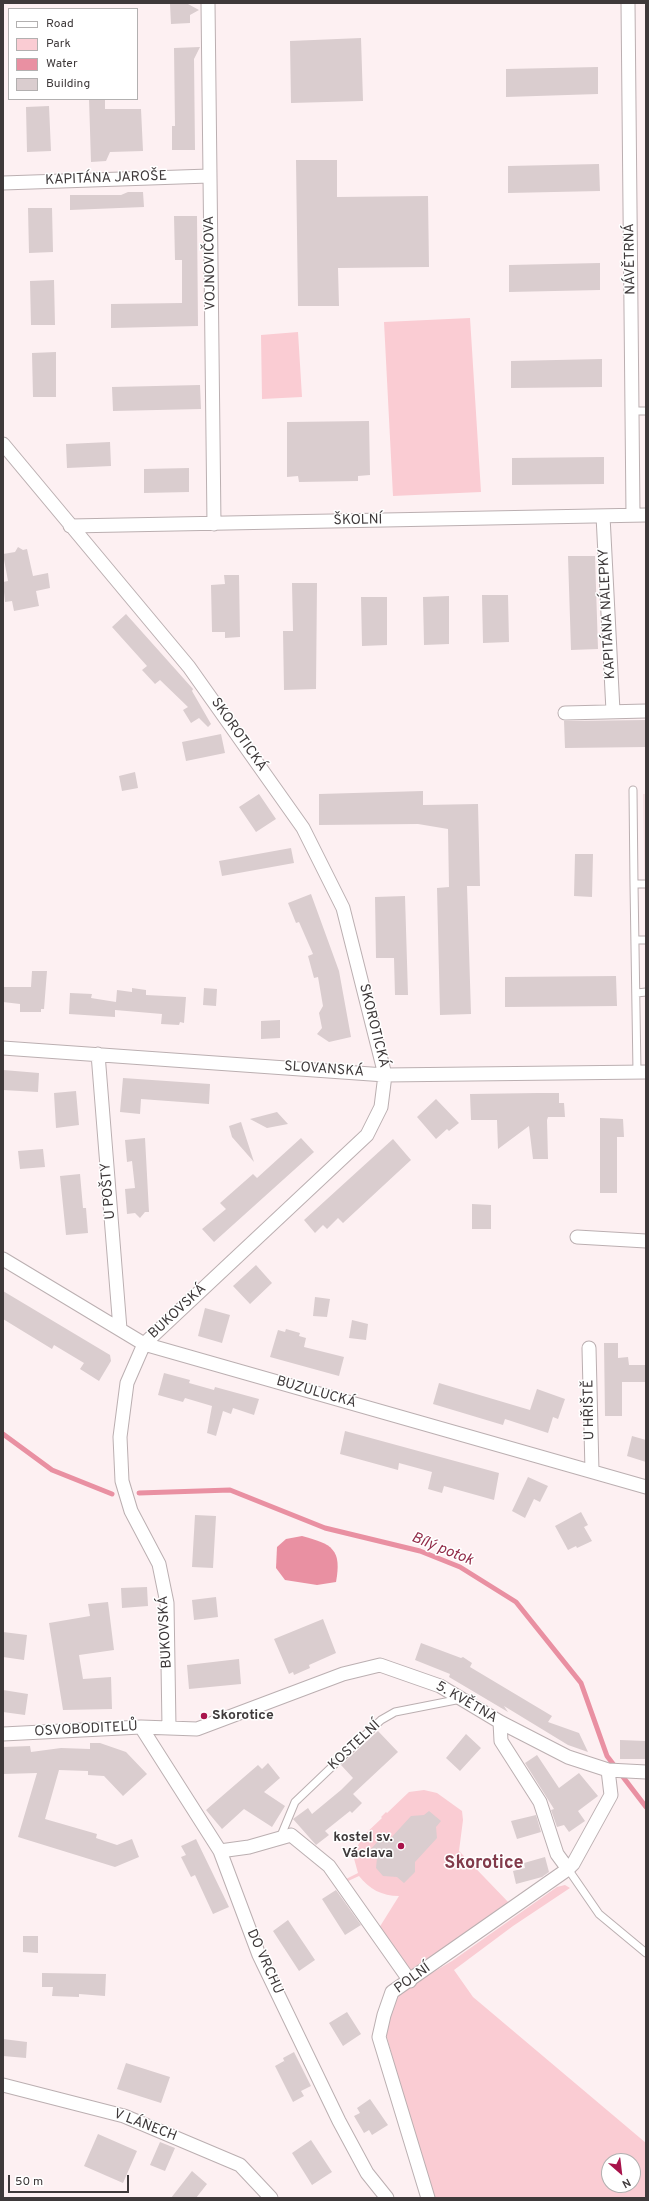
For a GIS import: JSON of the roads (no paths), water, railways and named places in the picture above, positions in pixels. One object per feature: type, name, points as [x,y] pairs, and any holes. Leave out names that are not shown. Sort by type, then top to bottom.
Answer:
[{"type":"street","name":"VOJNOVIČOVA","points":[[208,3],[214,524]]},
{"type":"street","name":"NÁVĚTRNÁ","points":[[628,3],[632,411],[640,515]]},
{"type":"street","name":"KAPITÁNA JAROŠE","points":[[3,183],[209,176]]},
{"type":"street","name":"SKOROTICKÁ","points":[[3,444],[189,667],[303,828],[342,908],[385,1075]]},
{"type":"street","name":"ŠKOLNÍ","points":[[70,526],[640,515]]},
{"type":"street","name":"KAPITÁNA NÁLEPKY","points":[[603,516],[613,711]]},
{"type":"street","points":[[565,713],[646,711]]},
{"type":"street","name":"SLOVANSKÁ","points":[[3,1048],[385,1075],[642,1072]]},
{"type":"street","name":"U POŠTY","points":[[98,1054],[120,1329]]},
{"type":"street","name":"BUKOVSKÁ","points":[[169,1727],[167,1603],[158,1564],[131,1511],[122,1481],[120,1436],[127,1383],[144,1344],[366,1135],[381,1107],[385,1075]]},
{"type":"street","points":[[577,1237],[646,1241]]},
{"type":"street","name":"BUZULUCKÁ","points":[[3,1260],[144,1344],[646,1487]]},
{"type":"street","name":"U HŘIŠTĚ","points":[[589,1348],[592,1471]]},
{"type":"street","name":"5. KVĚTNA","points":[[169,1727],[197,1729],[343,1674],[380,1665],[440,1686],[500,1722],[568,1757],[609,1770],[646,1772]]},
{"type":"street","points":[[500,1722],[501,1741],[540,1802],[557,1854],[568,1869]]},
{"type":"street","name":"OSVOBODITELŮ","points":[[3,1734],[169,1727]]},
{"type":"street","name":"DO VRCHU","points":[[141,1728],[220,1850],[259,1955],[339,2121],[367,2173],[387,2198]]},
{"type":"street","name":"POLNÍ","points":[[428,2198],[379,2037],[384,2015],[392,1992],[410,1981],[573,1864],[611,1795],[609,1770]]},
{"type":"street","points":[[220,1850],[249,1847],[291,1835],[329,1866],[410,1981]]},
{"type":"street","name":"V LÁNECH","points":[[3,2085],[131,2119],[240,2165],[271,2198]]},
{"type":"lane","points":[[632,411],[646,411]]},
{"type":"lane","points":[[633,790],[637,993],[642,1072]]},
{"type":"lane","points":[[634,884],[646,884]]},
{"type":"lane","points":[[637,940],[646,940]]},
{"type":"lane","points":[[637,993],[646,992]]},
{"type":"lane","name":"KOSTELNÍ","points":[[280,1838],[295,1802],[381,1720],[395,1712],[462,1699]]},
{"type":"lane","points":[[568,1869],[599,1914],[646,1953]]},
{"type":"water","points":[[302,1536],[328,1545],[336,1555],[336,1582],[317,1585],[285,1580],[276,1568],[277,1547],[286,1539]]},
{"type":"waterway","name":"Bílý potok","points":[[3,1434],[52,1470],[112,1494]]},
{"type":"waterway","name":"Bílý potok","points":[[139,1493],[230,1490],[325,1528],[420,1551],[460,1567],[516,1602],[581,1683],[607,1756],[646,1807]]},
{"type":"place","name":"Skorotice","points":[[204,1716]]},
{"type":"place","name":"kostel sv. Václava","points":[[401,1846]]},
{"type":"district","name":"Skorotice","points":[[484,1864]]}]
